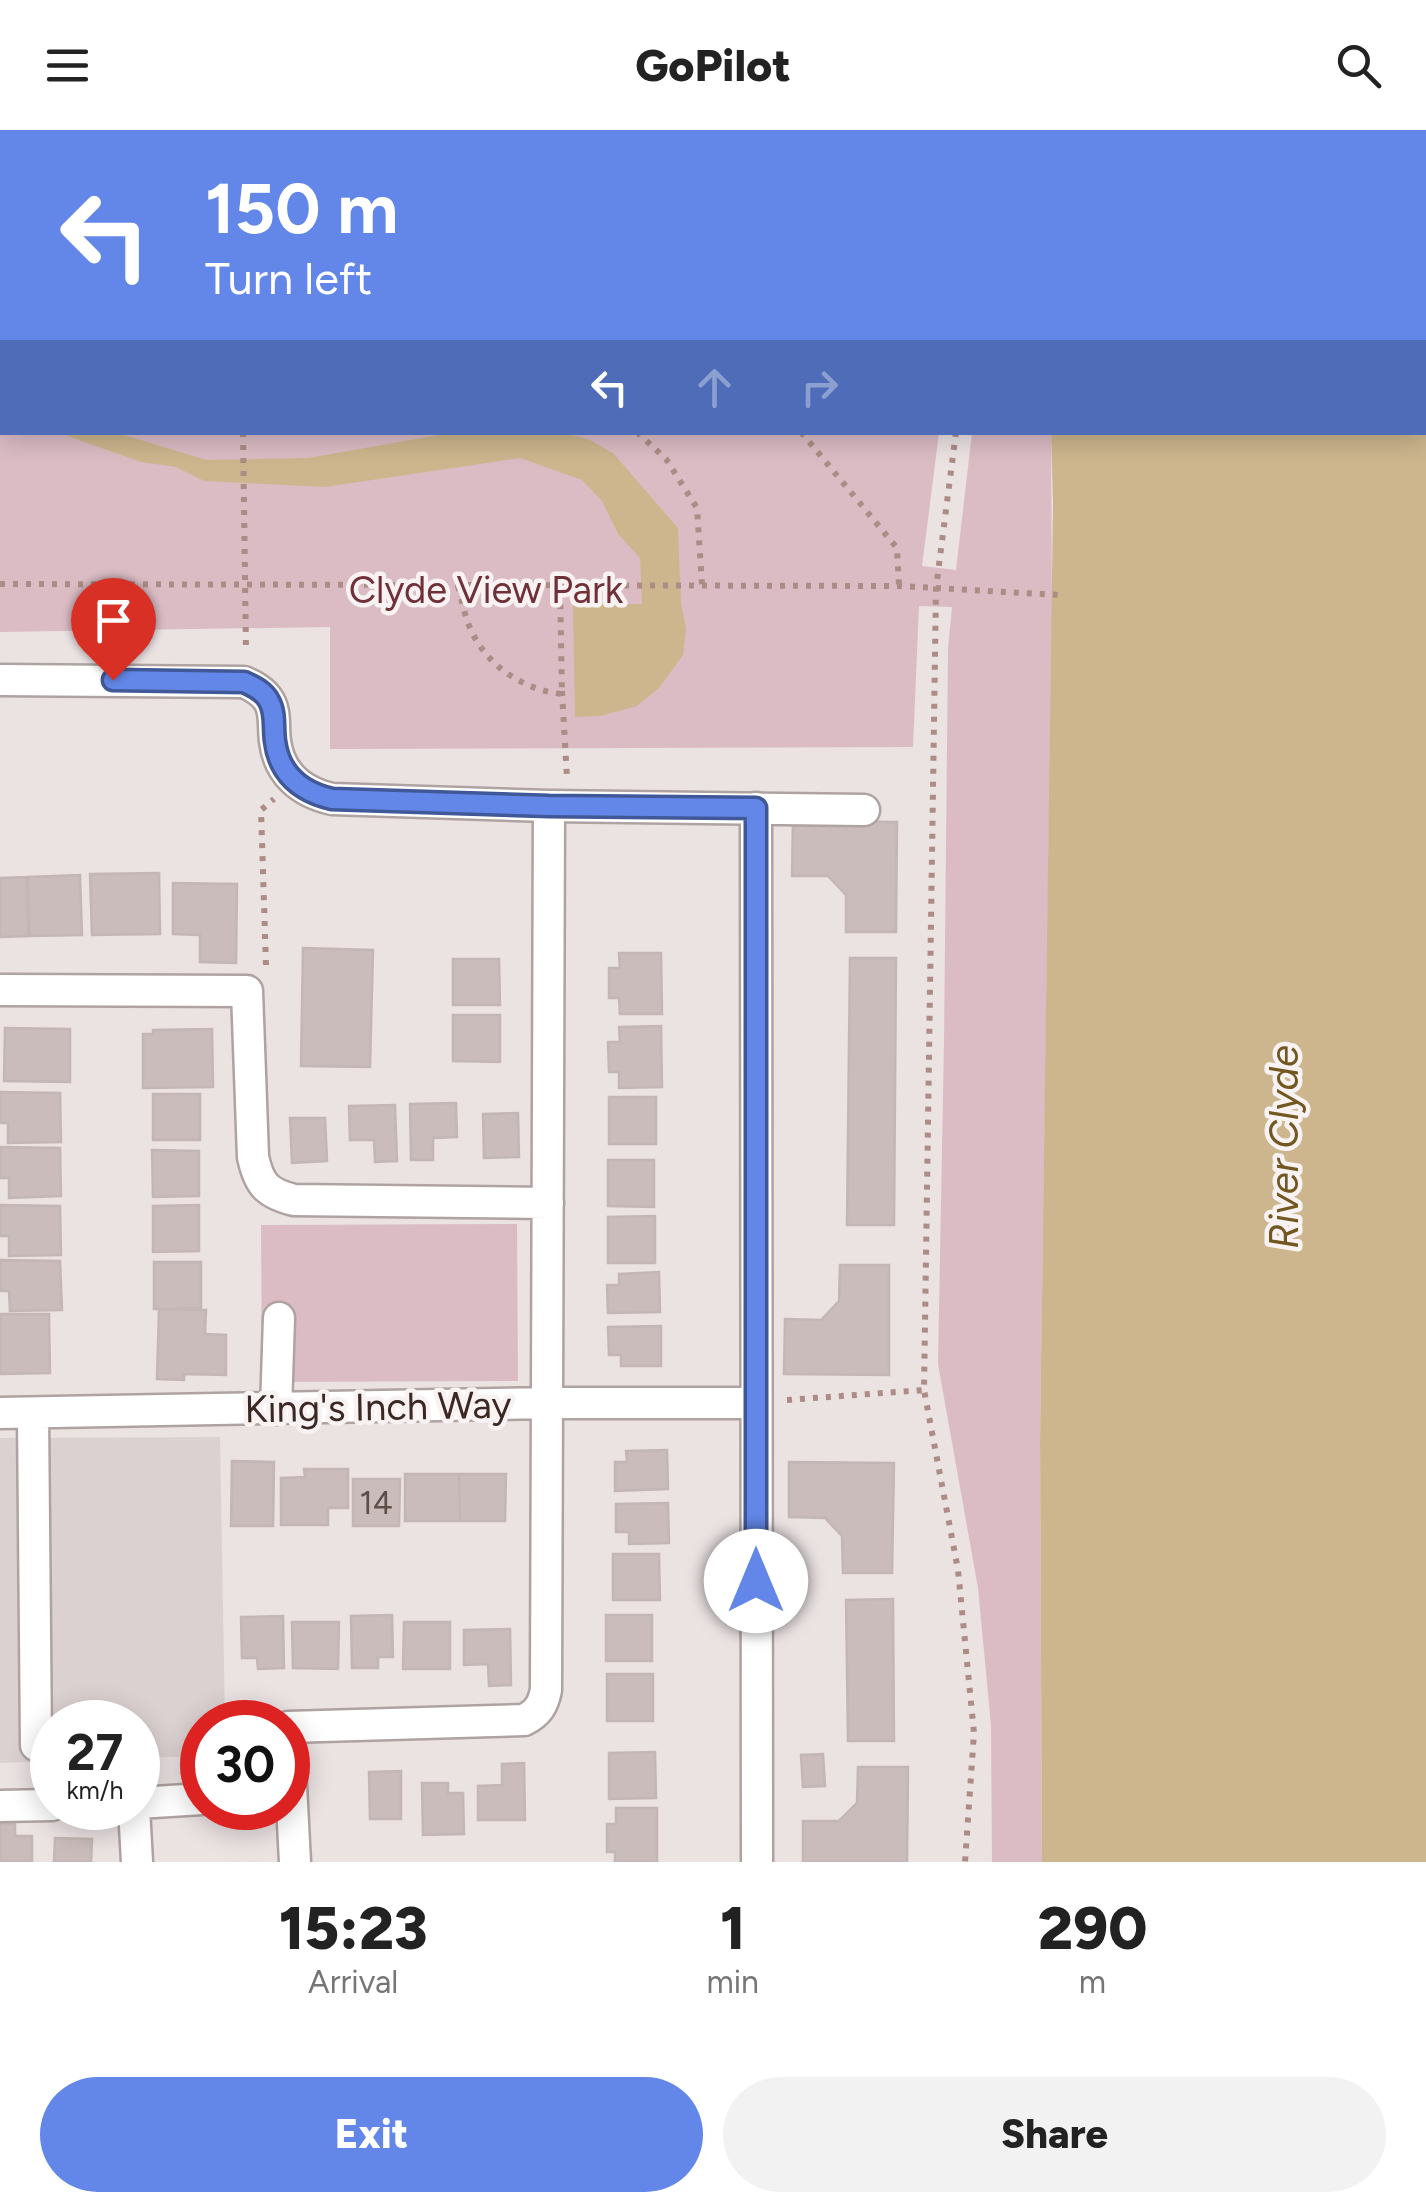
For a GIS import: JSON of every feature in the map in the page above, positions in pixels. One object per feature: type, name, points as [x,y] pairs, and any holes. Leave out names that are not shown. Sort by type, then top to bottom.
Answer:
[{"type":"street","points":[[0,680],[244,682],[269,700],[275,742],[282,764],[295,783],[312,794],[332,799],[864,810]]},
{"type":"street","points":[[310,1726],[524,1720],[544,1703],[549,806]]},
{"type":"street","points":[[756,808],[757,1862]]},
{"type":"street","points":[[0,990],[247,991],[253,1157],[257,1176],[278,1196],[294,1200],[548,1203]]},
{"type":"street","points":[[276,1409],[279,1318]]},
{"type":"street","name":"King's Inch Way","points":[[0,1414],[756,1402]]},
{"type":"street","points":[[34,1414],[36,1700]]},
{"type":"street","points":[[0,1806],[30,1805]]},
{"type":"street","points":[[136,1830],[137,1862]]},
{"type":"street","points":[[292,1830],[295,1862]]},
{"type":"path","points":[[640,435],[666,459],[697,508],[702,586]]},
{"type":"path","points":[[803,435],[897,548],[899,586]]},
{"type":"path","points":[[956,435],[936,588],[924,1390],[958,1570],[974,1732],[965,1862]]},
{"type":"path","points":[[243,436],[244,682]]},
{"type":"path","points":[[0,584],[899,586],[1060,595]]},
{"type":"path","points":[[549,806],[567,781],[560,585]]},
{"type":"path","points":[[458,586],[466,620],[482,650],[500,669],[542,692],[562,694],[562,690]]},
{"type":"path","points":[[247,991],[267,964],[262,810],[295,783]]},
{"type":"path","points":[[756,1402],[924,1390]]},
{"type":"shaded area","points":[[220,1437],[225,1700],[180,1700],[180,1757],[160,1757],[160,1700],[30,1700],[30,1762],[0,1763],[0,1438]]},
{"type":"green space","name":"Clyde View Park","points":[[0,435],[939,435],[922,566],[956,570],[972,435],[1051,435],[1040,1441],[1042,1862],[992,1862],[991,1725],[978,1588],[938,1364],[948,649],[952,607],[919,606],[913,747],[330,749],[330,627],[0,632]]},
{"type":"green space","points":[[517,1224],[518,1381],[262,1382],[261,1225]]},
{"type":"water","points":[[65,435],[125,435],[206,460],[308,458],[438,435],[572,435],[588,439],[613,453],[678,528],[686,629],[683,655],[659,688],[637,706],[600,716],[575,717],[573,604],[642,604],[640,558],[618,534],[602,501],[582,480],[520,458],[325,487],[204,481],[176,467],[141,462]]},
{"type":"water","name":"River Clyde","points":[[1051,435],[1426,435],[1426,1862],[1042,1862],[1040,1441]]},
{"type":"building","points":[[793,821],[897,822],[896,932],[846,932],[846,895],[828,876],[792,876]]},
{"type":"building","points":[[159,873],[160,934],[92,935],[90,874]]},
{"type":"building","points":[[80,875],[82,935],[30,936],[28,877]]},
{"type":"building","points":[[26,877],[28,936],[0,937],[0,878]]},
{"type":"building","points":[[173,883],[237,884],[236,963],[200,962],[200,935],[173,934]]},
{"type":"building","points":[[303,948],[373,950],[370,1067],[301,1066]]},
{"type":"building","points":[[619,953],[661,953],[662,1014],[620,1014],[619,998],[609,998],[609,968],[620,968]]},
{"type":"building","points":[[850,958],[896,958],[894,1225],[847,1225]]},
{"type":"building","points":[[453,959],[499,959],[500,1005],[453,1005]]},
{"type":"building","points":[[453,1015],[500,1015],[500,1062],[453,1061]]},
{"type":"building","points":[[661,1026],[662,1087],[619,1088],[619,1072],[609,1072],[608,1042],[620,1042],[619,1027]]},
{"type":"building","points":[[5,1028],[70,1029],[70,1082],[4,1081]]},
{"type":"building","points":[[212,1029],[213,1087],[143,1088],[143,1034],[153,1034],[153,1030]]},
{"type":"building","points":[[0,1092],[60,1093],[61,1142],[8,1143],[8,1123],[0,1123]]},
{"type":"building","points":[[153,1094],[200,1094],[200,1140],[153,1140]]},
{"type":"building","points":[[609,1097],[656,1097],[656,1144],[609,1144]]},
{"type":"building","points":[[456,1103],[457,1137],[433,1138],[433,1160],[411,1160],[410,1104]]},
{"type":"building","points":[[395,1105],[397,1161],[375,1162],[374,1140],[350,1140],[349,1106]]},
{"type":"building","points":[[518,1113],[519,1157],[484,1158],[483,1114]]},
{"type":"building","points":[[290,1118],[325,1118],[327,1161],[292,1163]]},
{"type":"building","points":[[0,1147],[60,1148],[61,1196],[9,1198],[9,1178],[0,1178]]},
{"type":"building","points":[[152,1150],[199,1151],[199,1196],[153,1197]]},
{"type":"building","points":[[608,1160],[654,1160],[654,1207],[608,1206]]},
{"type":"building","points":[[0,1205],[60,1206],[61,1255],[9,1256],[9,1236],[0,1236]]},
{"type":"building","points":[[199,1205],[199,1251],[153,1252],[153,1206]]},
{"type":"building","points":[[655,1216],[655,1263],[608,1263],[608,1217]]},
{"type":"building","points":[[0,1260],[60,1261],[62,1310],[10,1311],[9,1291],[0,1291]]},
{"type":"building","points":[[154,1262],[201,1262],[201,1308],[154,1309]]},
{"type":"building","points":[[840,1265],[889,1265],[889,1375],[784,1374],[785,1319],[821,1320],[839,1301]]},
{"type":"building","points":[[659,1272],[660,1312],[608,1313],[607,1285],[619,1285],[619,1274]]},
{"type":"building","points":[[159,1309],[206,1310],[205,1334],[226,1335],[226,1375],[184,1374],[184,1380],[157,1379]]},
{"type":"building","points":[[0,1314],[49,1314],[50,1373],[0,1374]]},
{"type":"building","points":[[661,1326],[661,1366],[621,1366],[621,1355],[609,1355],[608,1327]]},
{"type":"building","points":[[667,1450],[668,1489],[615,1491],[615,1462],[627,1462],[626,1451]]},
{"type":"building","points":[[232,1461],[274,1462],[273,1526],[231,1526]]},
{"type":"building","points":[[789,1462],[894,1463],[892,1573],[843,1573],[842,1536],[825,1518],[789,1517]]},
{"type":"building","points":[[304,1469],[348,1469],[348,1508],[328,1508],[328,1525],[281,1525],[281,1478],[305,1477]]},
{"type":"building","points":[[405,1474],[459,1474],[460,1521],[405,1521]]},
{"type":"building","points":[[459,1474],[506,1474],[505,1521],[460,1521]]},
{"type":"building","points":[[353,1479],[400,1479],[399,1526],[353,1526]]},
{"type":"building","points":[[668,1503],[669,1543],[629,1544],[629,1532],[616,1532],[616,1504]]},
{"type":"building","points":[[613,1554],[659,1554],[660,1600],[613,1600]]},
{"type":"building","points":[[893,1599],[894,1741],[848,1741],[846,1600]]},
{"type":"building","points":[[392,1615],[393,1657],[378,1657],[378,1668],[352,1668],[351,1616]]},
{"type":"building","points":[[606,1615],[652,1615],[652,1661],[606,1661]]},
{"type":"building","points":[[283,1616],[284,1668],[258,1669],[257,1658],[242,1658],[241,1617]]},
{"type":"building","points":[[292,1622],[339,1622],[338,1669],[293,1668]]},
{"type":"building","points":[[404,1622],[450,1622],[450,1669],[403,1669]]},
{"type":"building","points":[[510,1629],[511,1685],[489,1686],[488,1664],[464,1665],[464,1630]]},
{"type":"building","points":[[607,1674],[653,1674],[653,1721],[607,1721]]},
{"type":"building","points":[[655,1752],[656,1798],[609,1799],[609,1753]]},
{"type":"building","points":[[823,1754],[825,1786],[803,1787],[801,1755]]},
{"type":"building","points":[[524,1763],[525,1820],[478,1820],[478,1786],[502,1785],[502,1764]]},
{"type":"building","points":[[858,1767],[908,1767],[907,1862],[803,1862],[803,1821],[839,1821],[857,1803]]},
{"type":"building","points":[[401,1771],[401,1819],[370,1819],[369,1772]]},
{"type":"building","points":[[422,1783],[448,1783],[448,1793],[463,1793],[464,1834],[423,1835]]},
{"type":"building","points":[[616,1808],[657,1808],[657,1862],[615,1862],[615,1852],[607,1852],[607,1824],[616,1824]]},
{"type":"building","points":[[0,1824],[15,1824],[15,1836],[32,1836],[32,1862],[0,1862]]},
{"type":"building","points":[[55,1838],[92,1839],[91,1862],[54,1862]]},
{"type":"route","points":[[113,680],[244,682],[257,688],[269,700],[274,714],[275,742],[282,764],[295,783],[312,794],[332,799],[756,808],[756,1581]]}]
